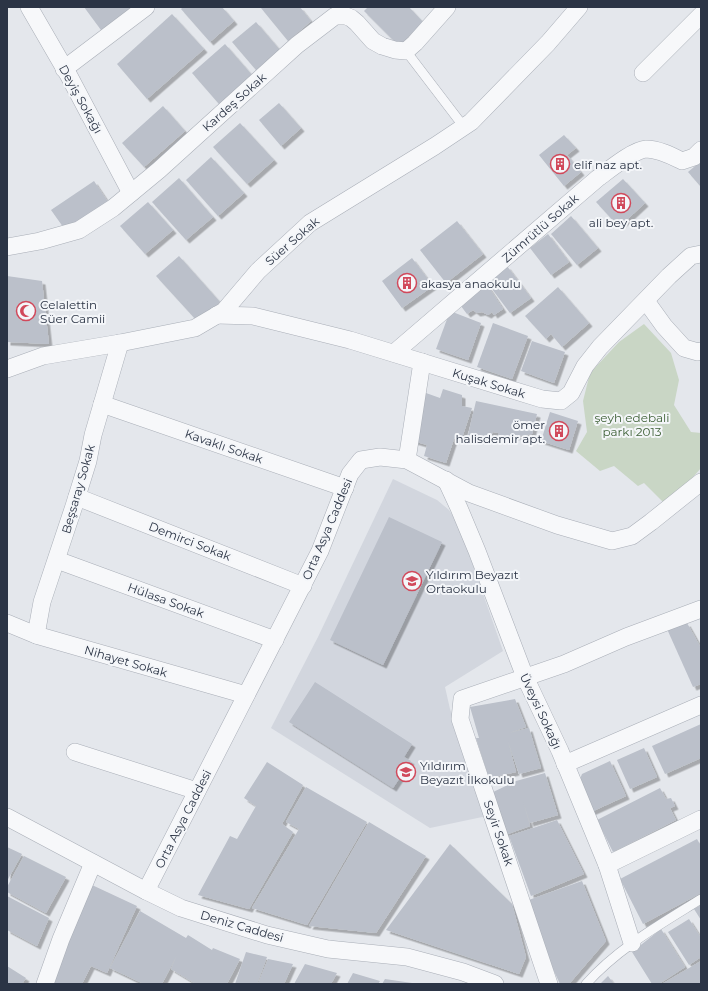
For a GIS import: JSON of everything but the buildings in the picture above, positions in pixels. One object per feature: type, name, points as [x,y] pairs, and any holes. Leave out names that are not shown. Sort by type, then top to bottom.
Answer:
[{"type":"street","name":"Deyiş Sokağı","points":[[29,7],[131,193]]},
{"type":"street","points":[[64,69],[146,7]]},
{"type":"street","name":"Süer Sokak","points":[[7,369],[43,356],[195,328],[224,311],[258,271],[310,223],[471,122],[548,43],[579,7]]},
{"type":"street","points":[[406,51],[415,43],[441,10]]},
{"type":"street","points":[[643,73],[701,15]]},
{"type":"street","name":"Kardeş Sokak","points":[[7,247],[40,241],[79,230],[112,208],[159,170],[297,45],[335,16],[346,16],[351,18],[373,41],[382,46],[395,50],[406,51]]},
{"type":"street","name":"Zümrütlü Sokak","points":[[394,353],[598,178],[630,155],[646,149],[666,153],[682,161],[694,157],[701,150]]},
{"type":"street","name":"Kuşak Sokak","points":[[217,315],[253,316],[350,340],[542,399],[561,401],[571,393],[585,366],[600,347],[669,276],[691,256],[701,254]]},
{"type":"street","points":[[646,301],[664,326],[684,348],[698,352],[701,351]]},
{"type":"street","name":"Beşsaray Sokak","points":[[36,635],[42,602],[77,497],[120,343]]},
{"type":"street","points":[[407,460],[422,362]]},
{"type":"street","name":"Kavaklı Sokak","points":[[102,404],[345,488]]},
{"type":"street","name":"Orta Asya Caddesi","points":[[146,891],[303,586],[320,551],[350,474],[361,460],[380,458],[407,460],[469,493],[557,525],[612,541],[632,536],[699,489]]},
{"type":"street","name":"Üveysi Sokağı","points":[[446,480],[460,508],[525,676],[565,764],[607,865],[632,944]]},
{"type":"street","name":"Demirci Sokak","points":[[77,497],[303,586]]},
{"type":"street","name":"Hülasa Sokak","points":[[57,560],[275,640]]},
{"type":"street","points":[[525,676],[564,664],[701,609]]},
{"type":"street","name":"Nihayet Sokak","points":[[7,623],[36,635],[246,695]]},
{"type":"street","name":"Seyir Sokak","points":[[525,676],[462,699],[460,719],[549,984]]},
{"type":"street","points":[[565,764],[701,705]]},
{"type":"street","points":[[75,752],[197,791]]},
{"type":"street","name":"Deniz Caddesi","points":[[7,817],[181,908],[267,935],[328,949],[407,957],[463,972],[495,984]]},
{"type":"street","points":[[607,865],[701,820]]},
{"type":"street","points":[[45,984],[61,939],[93,863]]},
{"type":"lane","points":[[406,51],[464,127]]},
{"type":"lane","points":[[586,984],[625,948],[701,900]]},
{"type":"shaded area","points":[[393,479],[437,500],[449,510],[459,525],[503,651],[445,687],[450,709],[487,816],[430,828],[271,728],[318,637]]},
{"type":"green space","name":"şeyh edebali parkı 2013","points":[[644,324],[671,353],[679,380],[674,405],[691,432],[701,433],[701,468],[687,484],[663,502],[644,483],[638,486],[614,466],[600,471],[576,451],[587,432],[583,401],[590,373],[619,342]]},
{"type":"place","name":"elif naz apt.","points":[[560,164]]},
{"type":"place","name":"ali bey apt.","points":[[621,203]]},
{"type":"place","name":"akasya anaokulu","points":[[407,283]]},
{"type":"place","name":"Celalettin Süer Camii","points":[[26,311]]},
{"type":"place","name":"ömer halisdemir apt.","points":[[559,431]]},
{"type":"place","name":"Yıldırım Beyazıt Ortaokulu","points":[[412,581]]},
{"type":"place","name":"Yıldırım Beyazıt İlkokulu","points":[[406,772]]}]
